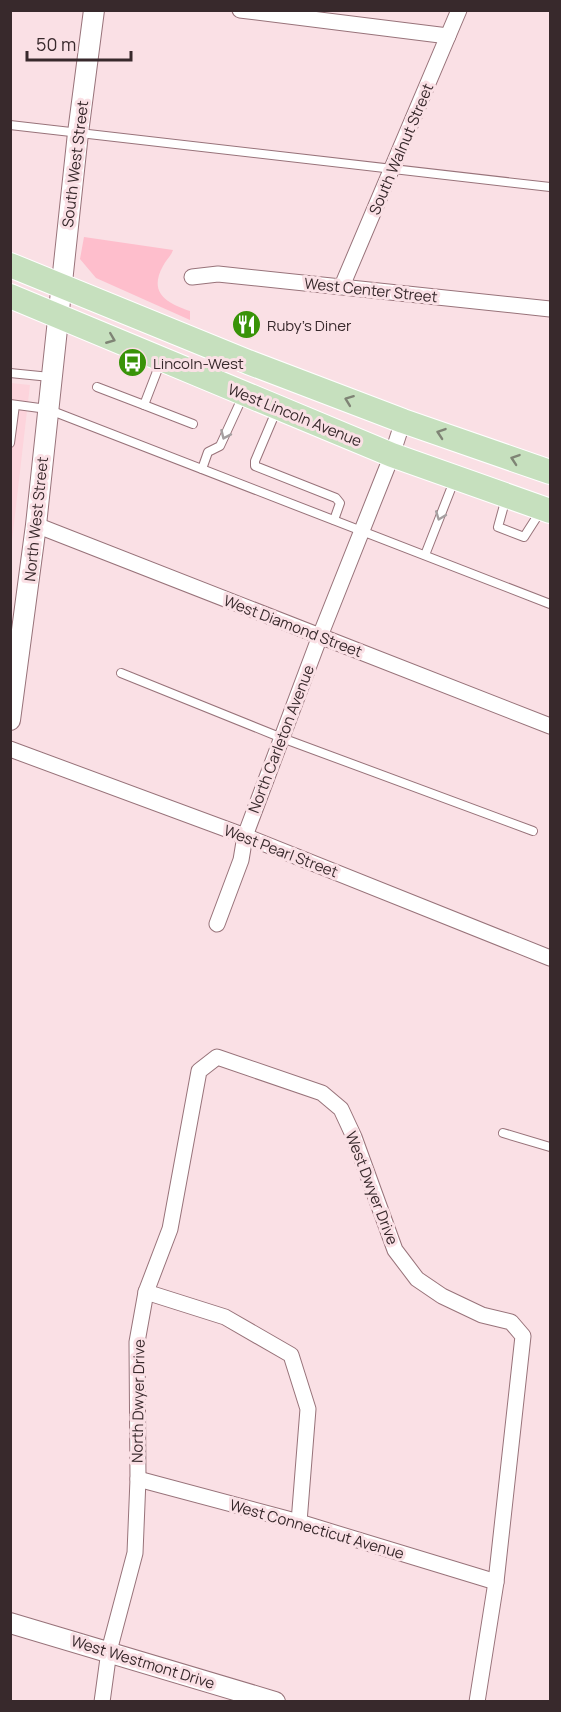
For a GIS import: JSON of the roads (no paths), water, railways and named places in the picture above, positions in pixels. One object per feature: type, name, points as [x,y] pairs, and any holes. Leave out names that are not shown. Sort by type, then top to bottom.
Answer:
[{"type":"main road","points":[[10,265],[238,358],[404,421],[550,472]]},
{"type":"main road","name":"West Lincoln Avenue","points":[[10,296],[392,455],[547,509]]},
{"type":"street","name":"South West Street","points":[[57,317],[94,10]]},
{"type":"street","name":"South Walnut Street","points":[[342,286],[459,10]]},
{"type":"street","points":[[245,11],[448,36]]},
{"type":"street","name":"West Center Street","points":[[192,277],[218,274],[550,309]]},
{"type":"street","name":"North West Street","points":[[10,720],[16,643],[36,525],[57,317]]},
{"type":"street","name":"North Carleton Avenue","points":[[216,924],[241,860],[244,836],[404,421]]},
{"type":"street","name":"West Diamond Street","points":[[36,525],[550,726]]},
{"type":"street","name":"West Pearl Street","points":[[10,749],[244,836],[550,958]]},
{"type":"street","name":"North Dwyer Drive","points":[[109,1651],[135,1553],[138,1479],[137,1342],[146,1292],[170,1229],[199,1071],[217,1057]]},
{"type":"street","name":"West Dwyer Drive","points":[[217,1057],[322,1093],[341,1109],[354,1137],[395,1250],[417,1279],[442,1296],[482,1315],[511,1322],[523,1336],[496,1582]]},
{"type":"street","points":[[146,1292],[225,1317],[291,1355],[308,1408],[299,1522]]},
{"type":"street","name":"West Connecticut Avenue","points":[[138,1479],[299,1522],[496,1582]]},
{"type":"street","points":[[477,1701],[496,1582]]},
{"type":"street","name":"West Westmont Drive","points":[[10,1623],[275,1701]]},
{"type":"street","points":[[102,1701],[109,1651]]},
{"type":"lane","points":[[10,125],[550,187]]},
{"type":"lane","points":[[144,405],[161,360]]},
{"type":"lane","points":[[10,373],[50,377]]},
{"type":"lane","points":[[97,387],[193,424]]},
{"type":"lane","points":[[202,469],[208,452],[220,446],[244,394]]},
{"type":"lane","points":[[10,443],[13,405],[47,409],[550,604]]},
{"type":"lane","points":[[278,408],[255,461],[255,466],[336,498],[340,503],[334,520]]},
{"type":"lane","points":[[425,555],[456,477]]},
{"type":"lane","points":[[507,494],[498,527],[513,533],[525,537],[547,509]]},
{"type":"lane","points":[[121,673],[282,738],[533,831]]},
{"type":"lane","points":[[503,1133],[550,1147]]},
{"type":"place","name":"Ruby's Diner","points":[[246,325]]},
{"type":"place","name":"Lincoln-West","points":[[132,363]]}]
